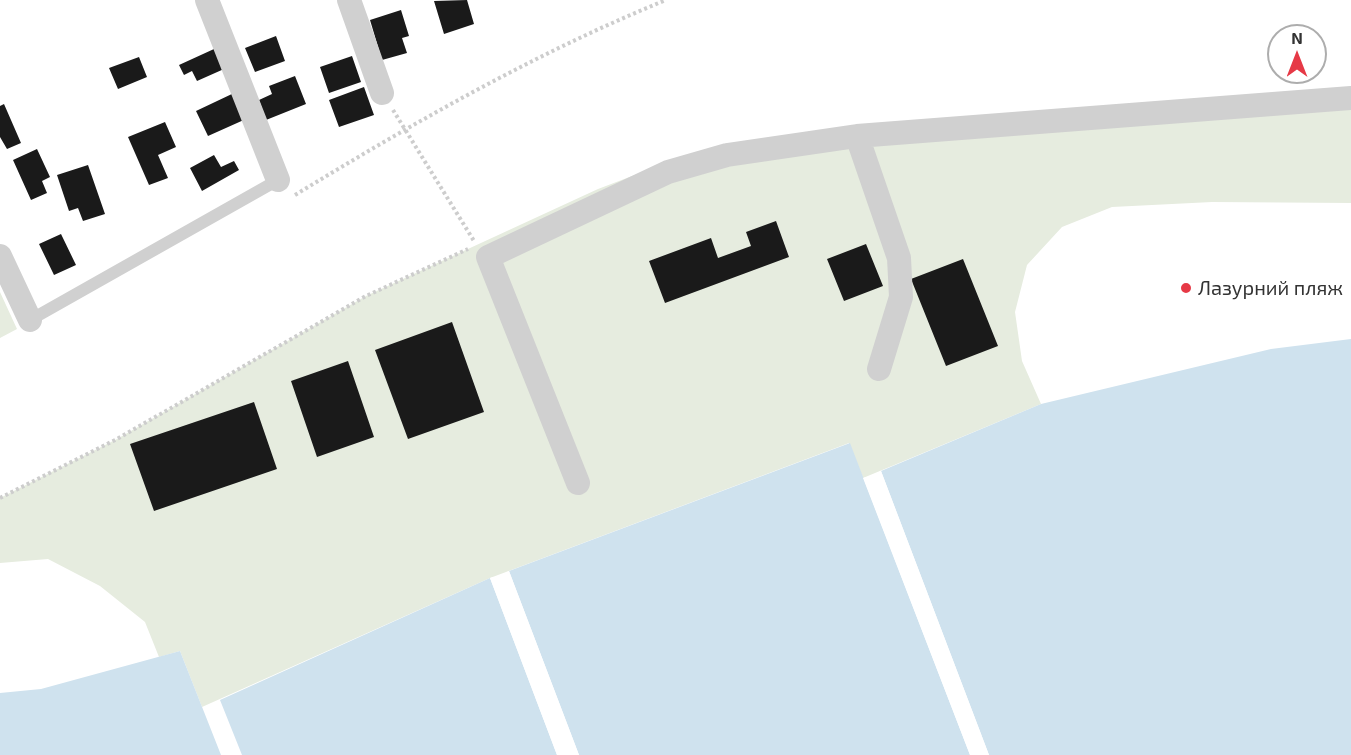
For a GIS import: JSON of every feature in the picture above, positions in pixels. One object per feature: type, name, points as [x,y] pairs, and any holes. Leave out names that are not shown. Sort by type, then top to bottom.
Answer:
[{"type":"street","points":[[207,0],[278,180]]},
{"type":"street","points":[[353,1],[382,93]]},
{"type":"street","points":[[578,483],[488,257],[668,172],[727,155],[856,136],[1351,98]]},
{"type":"street","points":[[856,136],[899,258],[901,297],[879,369]]},
{"type":"street","points":[[0,256],[30,320]]},
{"type":"lane","points":[[30,320],[278,180]]},
{"type":"path","points":[[278,180],[284,194],[292,197],[404,129],[505,75],[666,0]]},
{"type":"path","points":[[0,498],[117,440],[366,296],[476,245],[382,93]]},
{"type":"shaded area","points":[[1351,93],[1351,203],[1212,202],[1112,207],[1062,227],[1027,265],[1015,312],[1022,361],[1041,404],[863,478],[849,443],[490,578],[202,707],[180,651],[159,657],[145,622],[100,586],[48,559],[0,563],[0,498],[117,439],[366,296],[598,189],[669,162]]},
{"type":"shaded area","points":[[0,292],[17,329],[0,338]]},
{"type":"water","points":[[1351,339],[1351,755],[989,755],[881,471],[1041,404],[1271,349]]},
{"type":"water","points":[[850,443],[970,755],[579,755],[509,571]]},
{"type":"water","points":[[490,578],[557,755],[242,755],[220,700]]},
{"type":"water","points":[[180,651],[221,755],[0,755],[0,693],[41,689]]},
{"type":"pier","points":[[881,471],[989,755],[986,755],[879,472]]},
{"type":"pier","points":[[866,477],[973,755],[970,755],[863,478]]},
{"type":"pier","points":[[509,571],[579,755],[576,755],[507,572]]},
{"type":"pier","points":[[493,577],[560,755],[557,755],[490,578]]},
{"type":"building","points":[[467,0],[474,24],[444,34],[434,1]]},
{"type":"building","points":[[401,10],[409,36],[402,38],[407,53],[382,60],[370,20]]},
{"type":"building","points":[[276,36],[285,61],[255,72],[245,48]]},
{"type":"building","points":[[214,49],[224,69],[197,81],[192,71],[184,75],[179,65]]},
{"type":"building","points":[[352,56],[361,82],[329,93],[320,67]]},
{"type":"building","points":[[139,57],[147,77],[118,89],[109,68]]},
{"type":"building","points":[[295,76],[306,104],[266,120],[259,100],[272,94],[269,86]]},
{"type":"building","points":[[364,87],[374,115],[339,127],[329,100]]},
{"type":"building","points":[[234,93],[246,119],[208,136],[196,111]]},
{"type":"building","points":[[4,104],[21,143],[7,149],[0,137],[0,106]]},
{"type":"building","points":[[165,122],[176,147],[158,155],[168,178],[149,185],[128,137]]},
{"type":"building","points":[[37,149],[50,177],[42,181],[47,193],[31,200],[13,160]]},
{"type":"building","points":[[214,155],[221,167],[234,161],[239,170],[202,191],[190,168]]},
{"type":"building","points":[[88,165],[105,214],[83,221],[78,208],[69,211],[57,175]]},
{"type":"building","points":[[776,221],[789,257],[665,303],[649,261],[711,238],[718,258],[751,246],[746,232]]},
{"type":"building","points":[[61,234],[76,265],[54,275],[39,244]]},
{"type":"building","points":[[866,244],[883,286],[844,301],[827,259]]},
{"type":"building","points":[[963,259],[998,346],[946,366],[911,279]]},
{"type":"building","points":[[452,322],[484,412],[408,439],[375,350]]},
{"type":"building","points":[[348,361],[374,437],[317,457],[291,381]]},
{"type":"building","points":[[254,402],[277,469],[154,511],[130,444]]},
{"type":"place","name":"Лазурний пляж","points":[[1186,288]]}]
